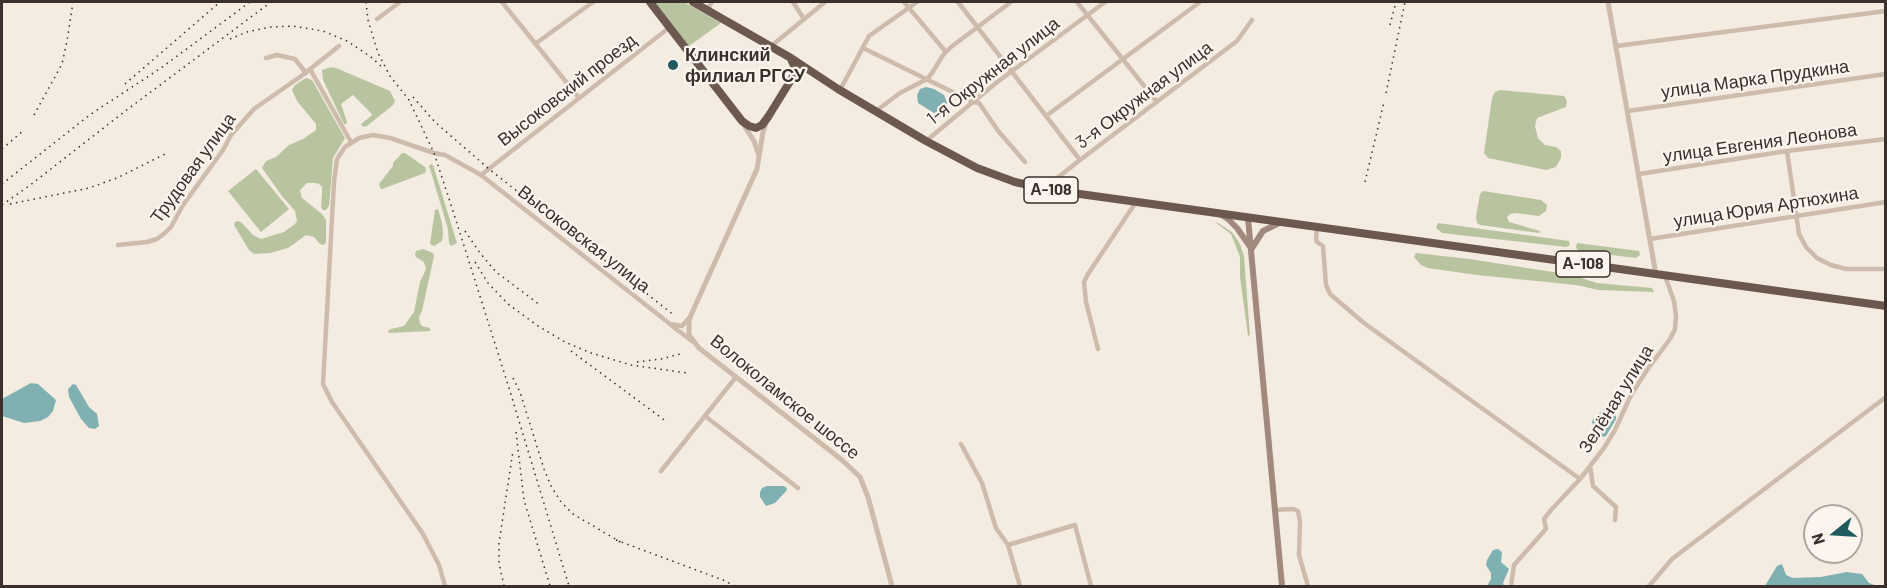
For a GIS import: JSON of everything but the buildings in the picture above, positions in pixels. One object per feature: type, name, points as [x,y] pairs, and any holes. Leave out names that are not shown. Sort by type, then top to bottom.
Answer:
[{"type":"highway","points":[[650,2],[742,121],[749,126],[756,128],[762,125],[794,75],[795,68],[791,58]]},
{"type":"highway","name":"А-108","points":[[693,2],[791,58],[926,141],[977,168],[1011,181],[1051,190],[1886,306]]},
{"type":"highway","points":[[794,75],[802,70],[809,70]]},
{"type":"main road","points":[[1218,213],[1237,228],[1252,248]]},
{"type":"main road","points":[[1248,218],[1282,586]]},
{"type":"main road","points":[[1252,248],[1263,231],[1281,222]]},
{"type":"street","points":[[377,20],[400,2]]},
{"type":"street","points":[[502,2],[579,98]]},
{"type":"street","points":[[508,9],[511,2]]},
{"type":"street","points":[[535,44],[593,2]]},
{"type":"street","points":[[707,10],[712,2]]},
{"type":"street","points":[[793,2],[804,18]]},
{"type":"street","points":[[770,46],[825,2]]},
{"type":"street","points":[[904,2],[946,52]]},
{"type":"street","points":[[840,90],[869,36],[917,2]]},
{"type":"street","points":[[958,2],[1080,160]]},
{"type":"street","points":[[876,111],[900,93],[927,79],[946,52],[1011,2]]},
{"type":"street","points":[[1077,2],[1157,102]]},
{"type":"street","name":"1-я Окружная улица","points":[[926,141],[973,102],[1105,2]]},
{"type":"street","points":[[1046,116],[1200,2]]},
{"type":"street","points":[[1608,2],[1650,239],[1661,275]]},
{"type":"street","points":[[1616,46],[1886,11]]},
{"type":"street","name":"3-я Окружная улица","points":[[1051,190],[1056,179],[1237,41],[1252,20]]},
{"type":"street","name":"Высоковский проезд","points":[[481,175],[670,27]]},
{"type":"street","name":"Трудовая улица","points":[[118,245],[147,242],[165,233],[231,135],[254,109],[339,46]]},
{"type":"street","points":[[863,48],[979,103],[999,132],[1025,162]]},
{"type":"street","points":[[266,58],[277,55],[295,58],[323,89],[351,142],[339,154],[335,164],[322,375],[326,392],[423,534],[439,566],[445,586]]},
{"type":"street","name":"улица Марка Прудкина","points":[[1628,111],[1886,74]]},
{"type":"street","name":"Волоколамское шоссе","points":[[768,117],[763,132],[758,170],[691,315],[688,330],[692,341],[842,460],[860,477],[868,497],[892,586]]},
{"type":"street","points":[[742,121],[756,145],[758,170]]},
{"type":"street","name":"Высоковская улица","points":[[351,142],[373,135],[390,138],[429,152],[445,155],[481,175],[692,341]]},
{"type":"street","name":"улица Евгения Леонова","points":[[1639,174],[1787,151],[1886,139]]},
{"type":"street","points":[[1787,151],[1795,216],[1801,240],[1817,258],[1831,265],[1846,268],[1886,269]]},
{"type":"street","points":[[1098,349],[1086,302],[1084,282],[1136,202]]},
{"type":"street","name":"улица Юрия Артюхина","points":[[1650,239],[1886,202]]},
{"type":"street","points":[[1317,227],[1316,239],[1323,246],[1326,285],[1330,294],[1364,323],[1580,479]]},
{"type":"street","name":"Зелёная улица","points":[[1511,586],[1514,565],[1546,529],[1544,519],[1590,466],[1615,430],[1641,378],[1671,339],[1676,323],[1672,298],[1661,275]]},
{"type":"street","points":[[670,324],[681,326],[691,315]]},
{"type":"street","points":[[661,471],[736,377]]},
{"type":"street","points":[[1649,586],[1672,559],[1886,396]]},
{"type":"street","points":[[705,416],[798,488]]},
{"type":"street","points":[[961,444],[982,483],[996,528],[1008,544],[1020,586]]},
{"type":"street","points":[[1590,466],[1593,486],[1616,507],[1615,520]]},
{"type":"street","points":[[1274,510],[1298,511],[1299,555],[1308,586]]},
{"type":"street","points":[[1008,544],[1076,525],[1091,586]]},
{"type":"green space","points":[[655,2],[684,2],[721,23],[689,46]]},
{"type":"green space","points":[[331,67],[390,91],[395,101],[393,105],[363,127],[361,124],[372,114],[353,95],[341,104],[347,122],[344,124],[323,80],[322,70]]},
{"type":"green space","points":[[306,78],[312,80],[345,138],[333,158],[329,206],[326,210],[321,207],[322,187],[319,184],[307,183],[300,190],[302,198],[326,220],[326,243],[320,244],[314,237],[306,235],[288,248],[254,254],[249,250],[234,225],[235,222],[242,223],[253,235],[261,239],[284,232],[297,221],[295,211],[262,168],[266,161],[276,157],[289,145],[316,130],[316,124],[297,101],[292,90],[295,85]]},
{"type":"green space","points":[[1500,90],[1564,96],[1567,101],[1566,107],[1537,118],[1535,126],[1538,138],[1545,145],[1556,147],[1561,151],[1561,158],[1556,167],[1546,170],[1488,158],[1484,153],[1492,98],[1495,92]]},
{"type":"green space","points":[[402,153],[425,167],[425,173],[380,188],[379,184]]},
{"type":"green space","points":[[431,164],[457,243],[451,246],[429,166]]},
{"type":"green space","points":[[256,169],[289,209],[261,232],[228,191]]},
{"type":"green space","points":[[1483,191],[1541,200],[1547,205],[1546,211],[1539,216],[1515,213],[1507,217],[1509,222],[1540,231],[1539,233],[1477,223],[1480,194]]},
{"type":"green space","points":[[438,209],[443,233],[442,241],[434,246],[430,244],[435,210]]},
{"type":"green space","points":[[1215,222],[1232,232],[1244,256],[1250,335],[1248,336],[1240,277],[1240,257],[1231,234]]},
{"type":"green space","points":[[1438,223],[1569,241],[1570,245],[1566,247],[1442,233],[1436,228]]},
{"type":"green space","points":[[1577,243],[1639,251],[1640,255],[1636,258],[1579,251],[1576,248]]},
{"type":"green space","points":[[423,249],[433,253],[434,256],[419,317],[422,326],[430,328],[430,331],[389,333],[391,329],[404,326],[414,312],[420,282],[426,269],[424,262],[415,254],[416,251]]},
{"type":"green space","points":[[1416,253],[1553,272],[1597,283],[1652,288],[1654,292],[1599,290],[1576,285],[1428,268],[1421,265],[1414,257]]},
{"type":"water","points":[[926,87],[944,95],[947,103],[945,110],[934,113],[918,103],[917,95],[920,89]]},
{"type":"water","points":[[31,383],[38,384],[56,400],[53,411],[48,417],[40,421],[24,423],[2,416],[2,399]]},
{"type":"water","points":[[73,384],[76,385],[89,407],[97,414],[99,426],[95,429],[89,428],[81,419],[69,397],[68,389]]},
{"type":"water","points":[[1613,406],[1616,409],[1616,419],[1606,436],[1603,437],[1592,422],[1606,407]]},
{"type":"water","points":[[767,486],[783,486],[787,490],[775,503],[766,506],[760,497],[760,492]]},
{"type":"water","points":[[1498,549],[1502,552],[1501,562],[1509,569],[1503,583],[1504,586],[1487,586],[1491,573],[1486,565],[1487,560],[1493,550]]},
{"type":"water","points":[[1782,564],[1786,575],[1793,578],[1821,577],[1847,572],[1862,574],[1869,583],[1877,586],[1765,586],[1777,566]]},
{"type":"railway","points":[[34,115],[62,64],[73,2]]},
{"type":"railway","points":[[125,84],[220,2]]},
{"type":"railway","points":[[2,184],[91,114],[161,68],[250,2]]},
{"type":"railway","points":[[2,205],[271,2]]},
{"type":"railway","points":[[366,2],[368,20],[378,53],[390,76],[409,100],[434,153],[569,586]]},
{"type":"railway","points":[[1390,25],[1396,2]]},
{"type":"railway","points":[[1386,93],[1405,2]]},
{"type":"railway","points":[[230,39],[247,32],[270,27],[293,26],[323,31],[347,41],[382,67]]},
{"type":"railway","points":[[413,97],[435,122],[489,169],[675,316]]},
{"type":"railway","points":[[1365,182],[1384,102]]},
{"type":"railway","points":[[2,149],[24,130]]},
{"type":"railway","points":[[10,204],[89,188],[117,178],[167,153]]},
{"type":"railway","points":[[465,231],[496,272],[540,305]]},
{"type":"railway","points":[[475,262],[488,283],[508,304],[565,342],[591,353],[631,365],[687,373]]},
{"type":"railway","points":[[571,351],[667,422]]},
{"type":"railway","points":[[637,362],[684,353]]},
{"type":"railway","points":[[513,378],[520,392],[544,469],[561,502],[573,514],[622,543]]},
{"type":"railway","points":[[516,432],[524,500],[550,586]]},
{"type":"railway","points":[[504,586],[499,563],[499,543],[513,451]]},
{"type":"railway","points":[[616,540],[735,586]]},
{"type":"place","name":"Клинский филиал РГСУ","points":[[673,65]]}]
